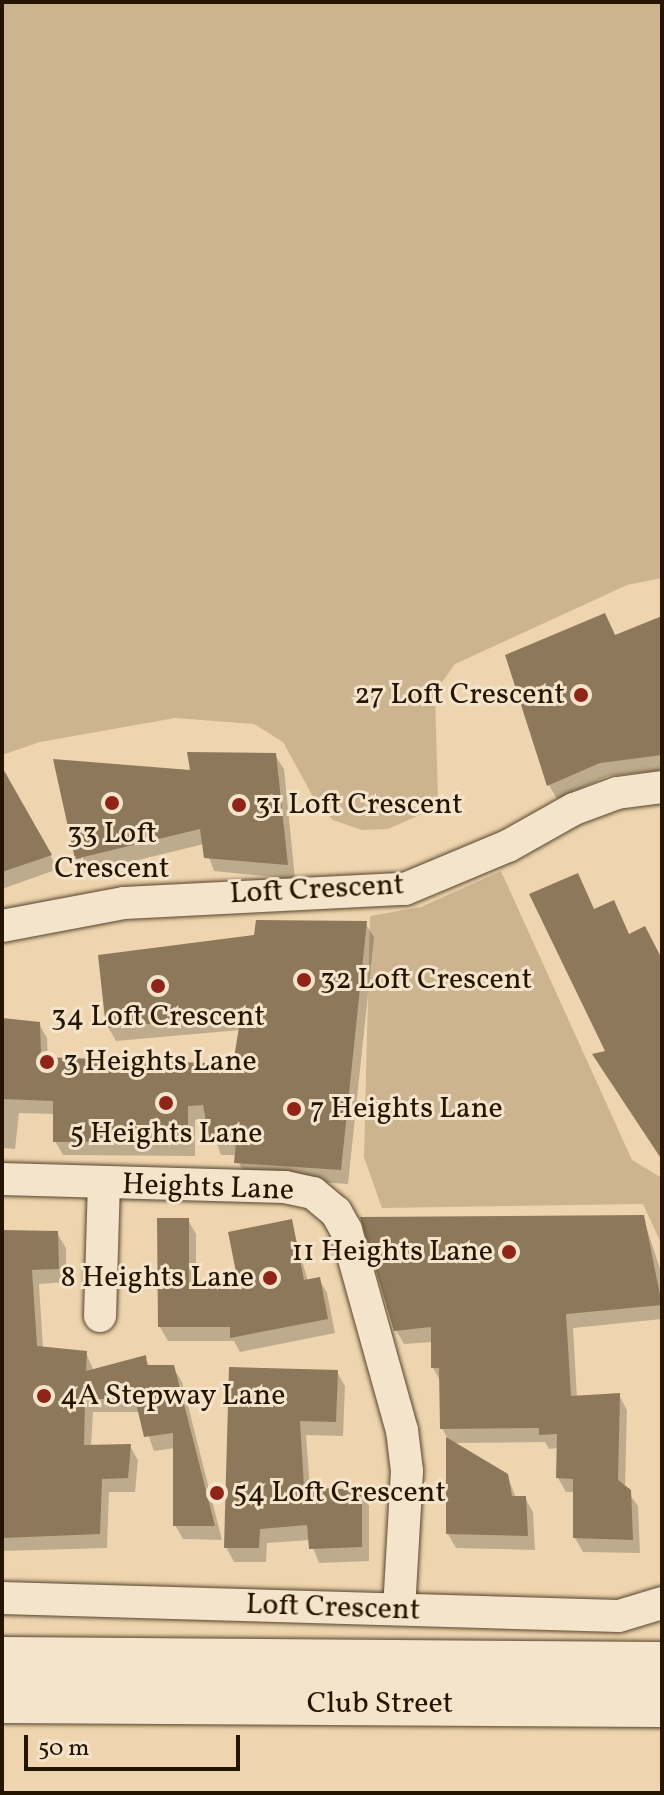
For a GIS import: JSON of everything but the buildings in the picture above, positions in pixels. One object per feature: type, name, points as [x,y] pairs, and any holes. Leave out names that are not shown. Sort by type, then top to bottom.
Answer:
[{"type":"main road","name":"Club Street","points":[[2,1659],[662,1664]]},
{"type":"main road","name":"Club Street","points":[[2,1701],[662,1705]]},
{"type":"street","name":"Loft Crescent","points":[[2,926],[124,903],[405,889],[494,852],[574,809],[617,793],[662,787]]},
{"type":"street","name":"Heights Lane","points":[[2,1179],[285,1187],[313,1193],[336,1212],[346,1230],[402,1430],[407,1471],[399,1609]]},
{"type":"street","points":[[100,1316],[104,1184]]},
{"type":"street","name":"Loft Crescent","points":[[2,1598],[619,1616],[662,1603]]},
{"type":"shaded area","points":[[2,2],[662,2],[662,578],[627,585],[455,664],[435,692],[438,801],[422,814],[388,829],[362,830],[333,820],[317,804],[283,742],[254,724],[175,718],[40,742],[2,755]]},
{"type":"shaded area","points":[[501,871],[632,1160],[662,1178],[662,1245],[643,1204],[382,1208],[364,1157],[370,916],[421,907]]},
{"type":"place","name":"27 Loft Crescent","points":[[581,695]]},
{"type":"place","name":"33 Loft Crescent","points":[[112,803]]},
{"type":"place","name":"31 Loft Crescent","points":[[239,805]]},
{"type":"place","name":"32 Loft Crescent","points":[[304,980]]},
{"type":"place","name":"34 Loft Crescent","points":[[158,986]]},
{"type":"place","name":"3 Heights Lane","points":[[47,1062]]},
{"type":"place","name":"5 Heights Lane","points":[[166,1103]]},
{"type":"place","name":"7 Heights Lane","points":[[294,1109]]},
{"type":"place","name":"11 Heights Lane","points":[[509,1252]]},
{"type":"place","name":"8 Heights Lane","points":[[270,1278]]},
{"type":"place","name":"4A Stepway Lane","points":[[44,1396]]},
{"type":"place","name":"54 Loft Crescent","points":[[217,1493]]}]
